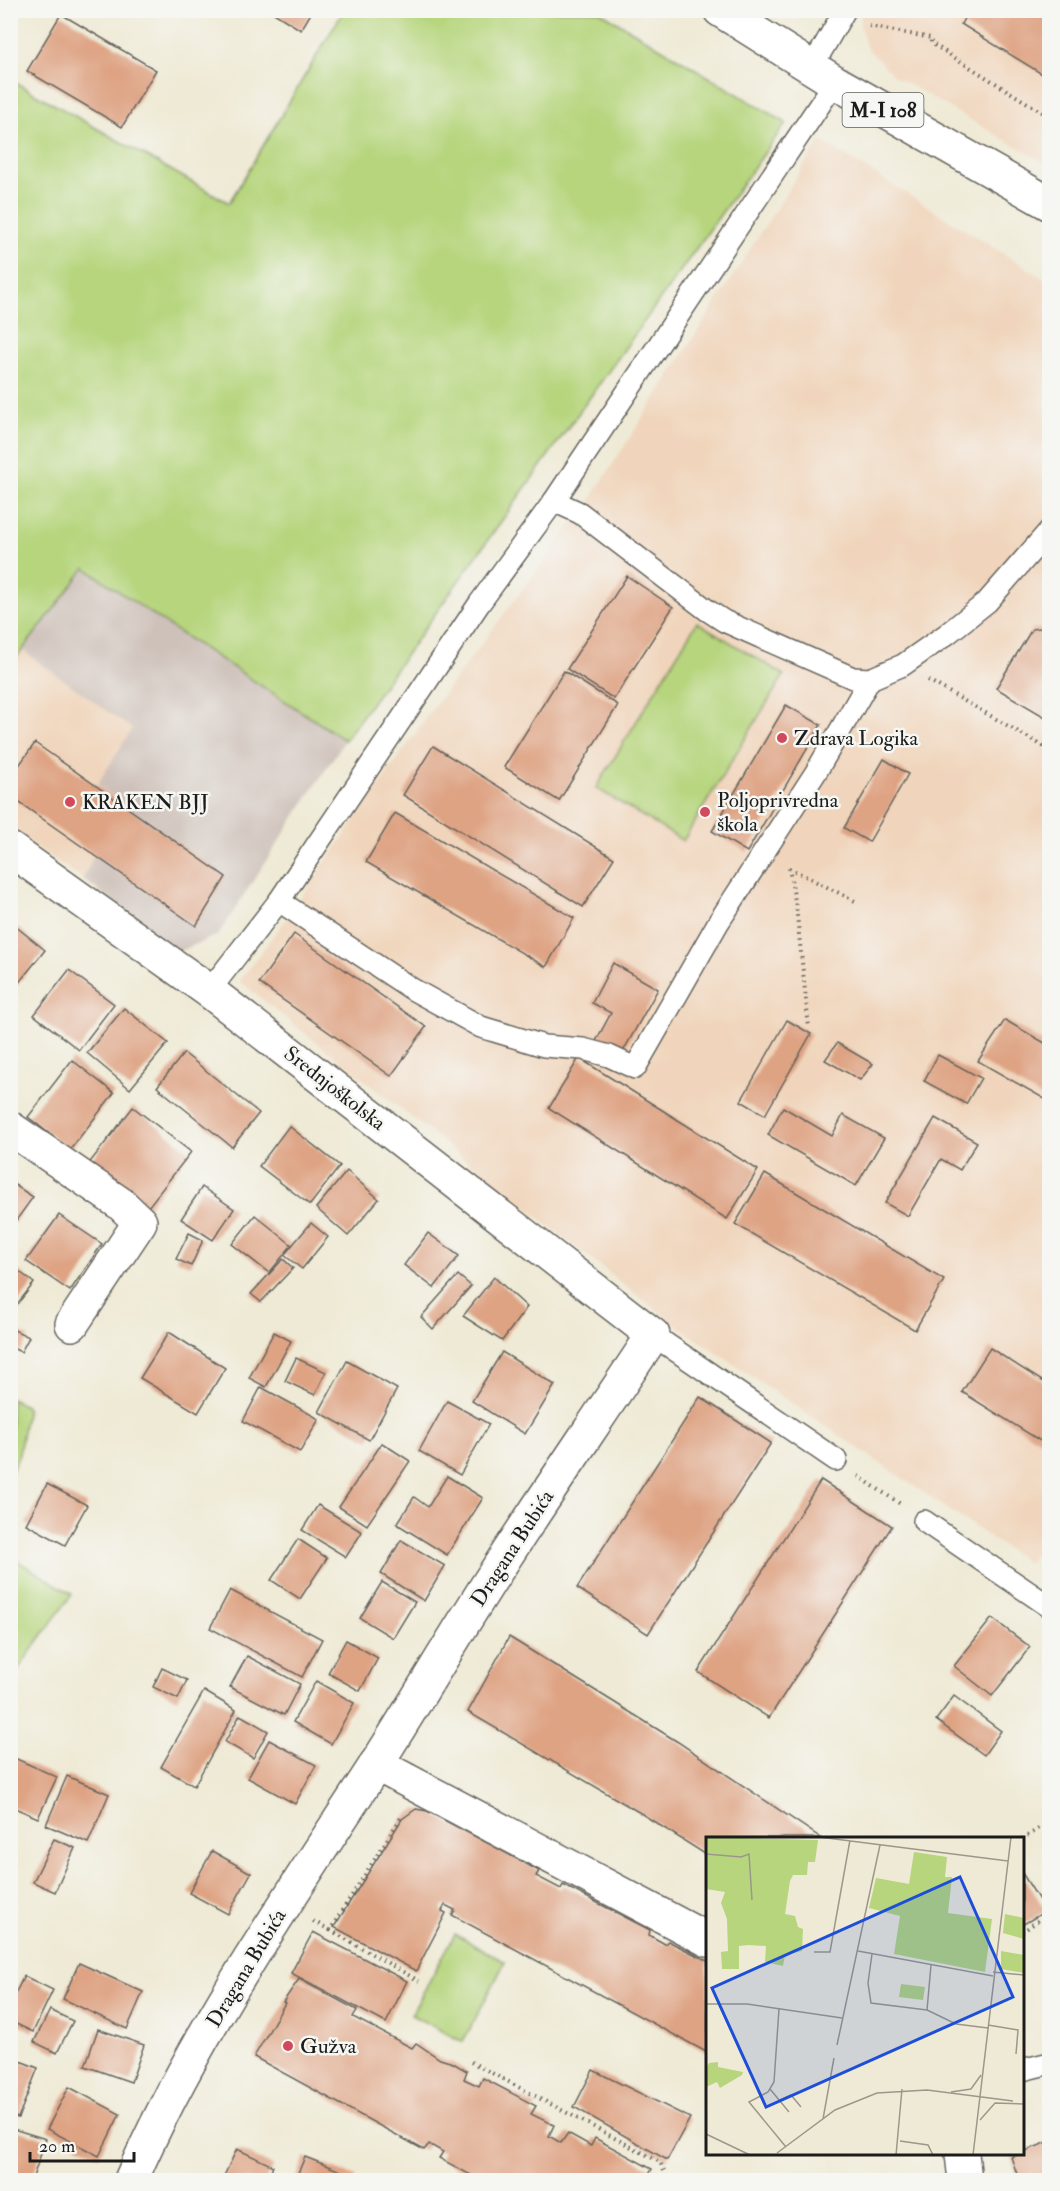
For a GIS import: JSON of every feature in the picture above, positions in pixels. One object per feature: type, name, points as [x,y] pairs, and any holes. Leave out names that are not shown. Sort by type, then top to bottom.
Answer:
[{"type":"street","name":"M-I 108","points":[[720,10],[824,74],[1050,204]]},
{"type":"street","name":"Srednjoškolska","points":[[10,849],[209,991],[653,1335]]},
{"type":"street","points":[[10,1128],[121,1204],[140,1222],[72,1324]]},
{"type":"street","name":"Dragana Bubića","points":[[131,2181],[160,2118],[233,1987],[317,1852],[376,1764],[493,1575],[653,1335]]},
{"type":"street","points":[[376,1764],[706,1939]]},
{"type":"street","points":[[962,2155],[965,2181]]},
{"type":"lane","points":[[209,991],[279,901],[479,603],[554,501],[824,74],[843,13]]},
{"type":"lane","points":[[554,501],[580,513],[724,621],[853,678],[870,679],[903,664],[947,634],[987,602],[1050,530]]},
{"type":"lane","points":[[279,901],[412,990],[481,1026],[544,1046],[583,1049],[635,1068],[718,923],[816,772],[870,679]]},
{"type":"lane","points":[[653,1335],[836,1460]]},
{"type":"lane","points":[[924,1521],[1050,1607]]},
{"type":"lane","points":[[1024,2070],[1050,2063]]},
{"type":"path","points":[[843,13],[864,25],[931,38],[930,43],[1050,117]]},
{"type":"path","points":[[903,664],[1050,750]]},
{"type":"path","points":[[776,834],[788,868],[796,906],[809,1028]]},
{"type":"path","points":[[788,868],[857,902]]},
{"type":"path","points":[[836,1460],[924,1521]]},
{"type":"path","points":[[330,1930],[401,1817],[409,1810]]},
{"type":"path","points":[[1024,1838],[1050,1822]]},
{"type":"path","points":[[1024,1931],[1050,1912]]},
{"type":"path","points":[[308,1931],[313,1921],[419,1981]]},
{"type":"path","points":[[471,2062],[660,2162],[665,2173],[664,2181]]},
{"type":"shaded area","points":[[862,11],[1049,11],[1049,165],[894,76],[866,47],[860,24]]},
{"type":"shaded area","name":"Poljoprivredna škola","points":[[820,140],[1049,282],[1050,1532],[1029,1564],[667,1319],[239,981],[286,919],[425,719],[588,503]]},
{"type":"shaded area","points":[[85,568],[178,632],[345,740],[218,935],[178,952],[83,879],[95,853],[129,808],[97,785],[132,729],[22,650]]},
{"type":"shaded area","points":[[22,650],[133,729],[97,785],[129,808],[95,853],[83,879],[11,830],[10,665]]},
{"type":"green space","points":[[344,10],[599,11],[786,123],[345,740],[178,632],[85,568],[11,665],[11,80],[229,203]]},
{"type":"green space","points":[[697,622],[784,675],[683,841],[596,788]]},
{"type":"green space","points":[[11,1398],[27,1407],[19,1454],[11,1473]]},
{"type":"green space","points":[[11,1557],[72,1594],[11,1679]]},
{"type":"green space","points":[[455,1934],[505,1962],[463,2042],[411,2015]]},
{"type":"building","points":[[269,10],[313,10],[301,30]]},
{"type":"building","points":[[969,10],[1050,10],[1050,79],[961,24]]},
{"type":"building","points":[[61,14],[156,70],[122,127],[27,71]]},
{"type":"building","points":[[627,576],[673,607],[614,699],[567,669]]},
{"type":"building","points":[[1050,627],[1050,720],[996,688],[1032,629]]},
{"type":"building","points":[[564,671],[618,705],[559,801],[504,767]]},
{"type":"building","points":[[786,705],[821,725],[747,852],[712,831]]},
{"type":"building","points":[[35,743],[226,877],[196,926],[10,796],[10,778]]},
{"type":"building","points":[[433,746],[614,858],[583,907],[403,795]]},
{"type":"building","points":[[884,759],[908,774],[869,842],[844,828]]},
{"type":"building","points":[[395,813],[574,918],[546,967],[366,862]]},
{"type":"building","points":[[14,925],[45,950],[13,990],[10,988],[10,929]]},
{"type":"building","points":[[294,934],[426,1027],[391,1076],[259,983]]},
{"type":"building","points":[[613,963],[658,989],[621,1055],[596,1041],[611,1013],[592,1003]]},
{"type":"building","points":[[69,970],[114,1004],[79,1050],[34,1015]]},
{"type":"building","points":[[124,1008],[168,1043],[130,1089],[87,1053]]},
{"type":"building","points":[[787,1020],[811,1034],[765,1115],[741,1101]]},
{"type":"building","points":[[1005,1020],[1050,1046],[1050,1102],[978,1061]]},
{"type":"building","points":[[837,1043],[873,1064],[860,1080],[825,1060]]},
{"type":"building","points":[[184,1053],[259,1113],[232,1147],[157,1087]]},
{"type":"building","points":[[938,1055],[981,1078],[966,1104],[924,1081]]},
{"type":"building","points":[[579,1058],[758,1170],[727,1219],[549,1108]]},
{"type":"building","points":[[72,1060],[114,1093],[70,1150],[28,1117]]},
{"type":"building","points":[[133,1107],[191,1152],[145,1211],[87,1166]]},
{"type":"building","points":[[783,1107],[832,1136],[843,1115],[884,1138],[856,1186],[768,1135]]},
{"type":"building","points":[[935,1118],[977,1142],[960,1170],[941,1159],[908,1216],[885,1203]]},
{"type":"building","points":[[289,1126],[340,1166],[310,1205],[259,1166]]},
{"type":"building","points":[[347,1171],[379,1199],[348,1236],[316,1208]]},
{"type":"building","points":[[765,1174],[944,1280],[915,1330],[735,1224]]},
{"type":"building","points":[[10,1182],[33,1197],[10,1229]]},
{"type":"building","points":[[202,1187],[234,1209],[213,1240],[181,1219]]},
{"type":"building","points":[[59,1215],[102,1244],[70,1291],[26,1261]]},
{"type":"building","points":[[255,1215],[292,1245],[269,1273],[232,1244]]},
{"type":"building","points":[[311,1223],[328,1237],[302,1269],[284,1255]]},
{"type":"building","points":[[189,1233],[203,1240],[191,1266],[176,1259]]},
{"type":"building","points":[[428,1233],[459,1256],[434,1288],[404,1265]]},
{"type":"building","points":[[283,1259],[293,1268],[261,1302],[251,1294]]},
{"type":"building","points":[[10,1264],[34,1283],[10,1313]]},
{"type":"building","points":[[458,1275],[471,1286],[433,1329],[421,1317]]},
{"type":"building","points":[[494,1277],[527,1307],[502,1341],[463,1316]]},
{"type":"building","points":[[10,1328],[29,1337],[21,1352],[10,1347]]},
{"type":"building","points":[[169,1332],[225,1368],[198,1413],[140,1378]]},
{"type":"building","points":[[274,1332],[291,1341],[266,1387],[249,1378]]},
{"type":"building","points":[[990,1348],[1050,1386],[1050,1447],[962,1392]]},
{"type":"building","points":[[502,1352],[555,1385],[525,1434],[472,1401]]},
{"type":"building","points":[[296,1358],[326,1372],[315,1395],[285,1381]]},
{"type":"building","points":[[347,1361],[397,1389],[369,1440],[319,1412]]},
{"type":"building","points":[[261,1387],[319,1419],[300,1452],[243,1421]]},
{"type":"building","points":[[700,1397],[771,1443],[648,1634],[577,1588]]},
{"type":"building","points":[[447,1401],[489,1424],[460,1475],[419,1451]]},
{"type":"building","points":[[382,1443],[410,1461],[367,1525],[339,1507]]},
{"type":"building","points":[[447,1476],[483,1498],[447,1555],[397,1524],[414,1497],[428,1507]]},
{"type":"building","points":[[821,1480],[892,1526],[769,1718],[698,1672]]},
{"type":"building","points":[[47,1484],[87,1505],[65,1545],[26,1524]]},
{"type":"building","points":[[318,1505],[362,1532],[346,1557],[302,1530]]},
{"type":"building","points":[[298,1539],[327,1558],[300,1599],[271,1580]]},
{"type":"building","points":[[401,1540],[445,1566],[424,1601],[381,1574]]},
{"type":"building","points":[[382,1582],[415,1602],[393,1638],[360,1618]]},
{"type":"building","points":[[230,1590],[322,1639],[302,1677],[210,1628]]},
{"type":"building","points":[[992,1618],[1030,1647],[992,1696],[954,1666]]},
{"type":"building","points":[[509,1637],[678,1742],[820,1837],[706,1837],[706,1855],[642,1814],[468,1712]]},
{"type":"building","points":[[346,1640],[378,1658],[360,1691],[328,1673]]},
{"type":"building","points":[[247,1656],[300,1684],[284,1715],[230,1687]]},
{"type":"building","points":[[162,1668],[187,1680],[178,1699],[153,1687]]},
{"type":"building","points":[[316,1681],[354,1703],[331,1744],[293,1722]]},
{"type":"building","points":[[204,1691],[236,1710],[194,1786],[161,1767]]},
{"type":"building","points":[[954,1696],[1001,1731],[984,1755],[936,1720]]},
{"type":"building","points":[[240,1715],[268,1731],[253,1758],[225,1742]]},
{"type":"building","points":[[269,1740],[316,1765],[295,1804],[248,1778]]},
{"type":"building","points":[[10,1756],[57,1777],[38,1818],[10,1806]]},
{"type":"building","points":[[67,1776],[109,1794],[88,1843],[46,1825]]},
{"type":"building","points":[[416,1809],[427,1811],[539,1871],[536,1876],[561,1889],[563,1885],[650,1930],[649,1935],[665,1944],[668,1941],[706,1960],[706,2052],[452,1915],[455,1910],[445,1905],[442,1911],[446,1913],[416,1971],[334,1927],[402,1819]]},
{"type":"building","points":[[54,1839],[75,1848],[55,1892],[33,1882]]},
{"type":"building","points":[[212,1851],[251,1873],[228,1914],[189,1893]]},
{"type":"building","points":[[1024,1876],[1046,1911],[1024,1924]]},
{"type":"building","points":[[313,1932],[407,1981],[386,2023],[291,1973]]},
{"type":"building","points":[[79,1963],[143,1992],[127,2029],[63,1999]]},
{"type":"building","points":[[24,1976],[53,1990],[33,2032],[10,2021],[10,2004]]},
{"type":"building","points":[[299,1979],[357,2010],[353,2017],[412,2048],[416,2043],[440,2059],[467,2071],[464,2079],[479,2086],[483,2078],[536,2106],[531,2114],[554,2125],[549,2136],[561,2143],[568,2133],[591,2146],[595,2138],[652,2169],[646,2180],[480,2180],[439,2158],[443,2152],[429,2144],[424,2150],[254,2057],[285,2003],[283,2002]]},
{"type":"building","points":[[50,2010],[73,2021],[57,2053],[34,2042]]},
{"type":"building","points":[[98,2029],[144,2045],[131,2082],[85,2066]]},
{"type":"building","points":[[10,2057],[38,2068],[18,2118],[10,2115]]},
{"type":"building","points":[[593,2070],[690,2118],[667,2160],[574,2107]]},
{"type":"building","points":[[69,2087],[120,2114],[99,2156],[47,2129]]},
{"type":"building","points":[[10,2128],[46,2139],[32,2180],[10,2180]]},
{"type":"building","points":[[1050,2141],[1050,2180],[1019,2180],[1011,2157],[1024,2155],[1024,2152]]},
{"type":"building","points":[[237,2149],[273,2166],[266,2180],[222,2180]]},
{"type":"building","points":[[305,2157],[356,2177],[354,2180],[295,2180]]},
{"type":"place","name":"Zdrava Logika","points":[[782,738]]},
{"type":"place","name":"KRAKEN BJJ","points":[[70,802]]},
{"type":"place","name":"Poljoprivredna škola","points":[[705,812]]},
{"type":"place","name":"Gužva","points":[[288,2046]]}]
